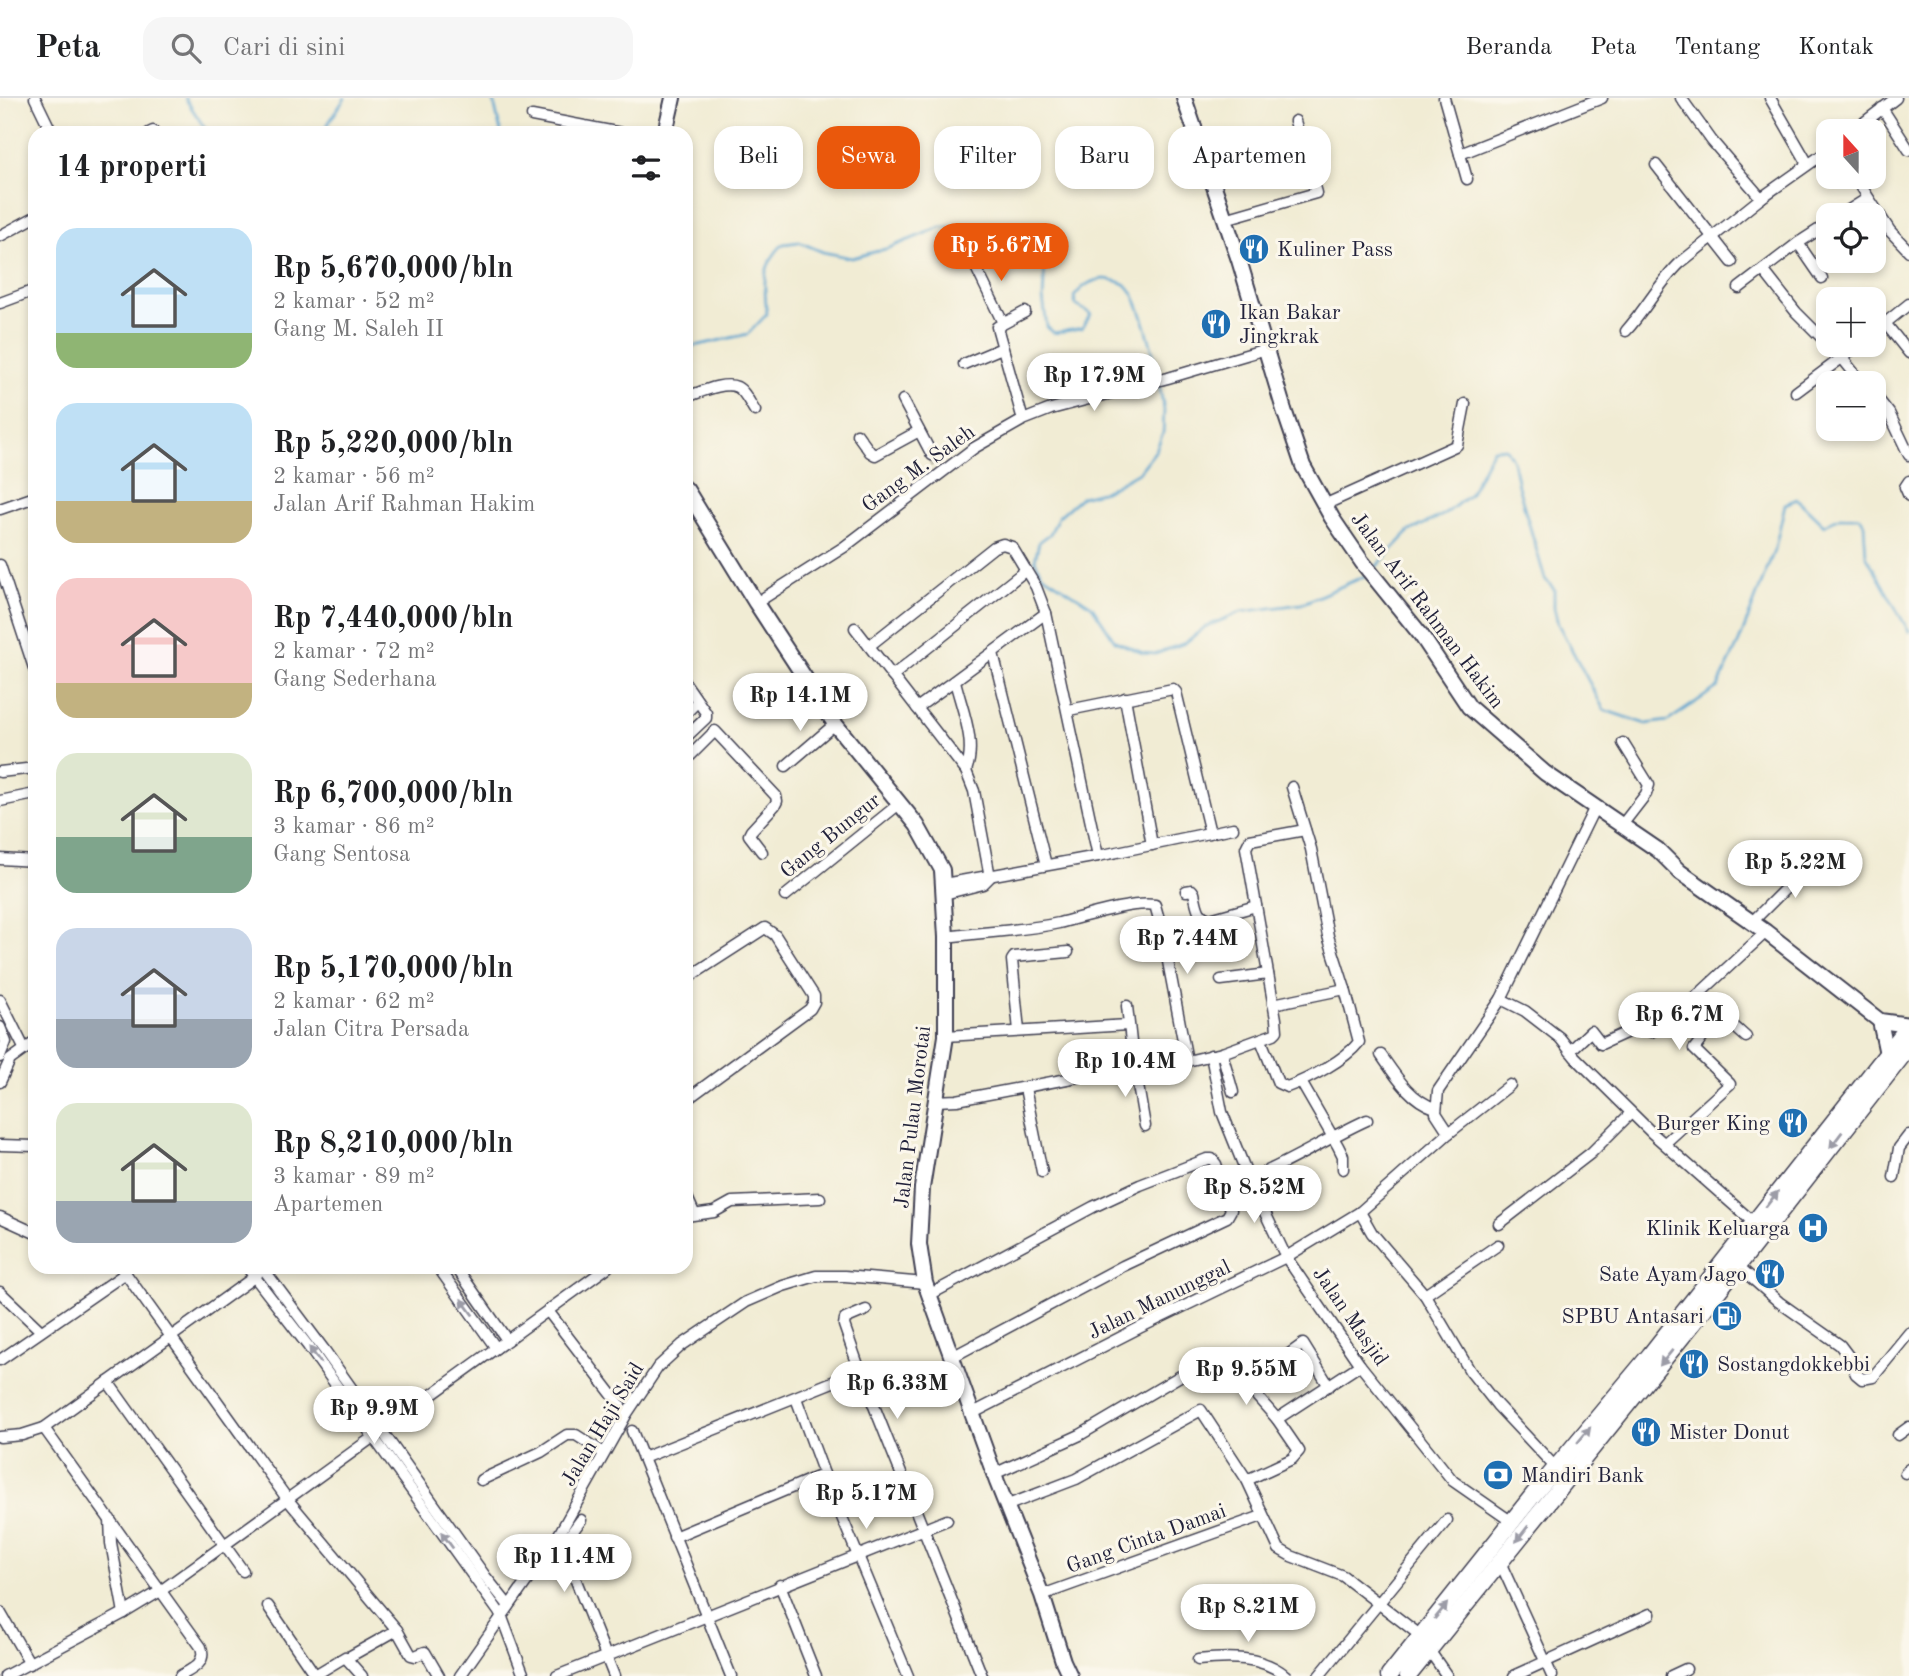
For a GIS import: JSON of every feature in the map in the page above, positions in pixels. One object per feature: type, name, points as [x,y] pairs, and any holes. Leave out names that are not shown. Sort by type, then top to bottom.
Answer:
[{"type":"main road","points":[[1389,1676],[1425,1643],[1500,1562],[1630,1391],[1753,1222],[1909,1025]]},
{"type":"main road","points":[[1630,1391],[1738,1266],[1909,1047]]},
{"type":"main road","points":[[1408,1676],[1425,1643],[1512,1522],[1556,1468],[1619,1405]]},
{"type":"street","points":[[35,98],[49,126]]},
{"type":"street","points":[[667,126],[673,98]]},
{"type":"street","name":"Jalan Arif Rahman Hakim","points":[[1184,98],[1225,219],[1295,446],[1324,505],[1362,562],[1421,635],[1469,706],[1545,773],[1658,850],[1680,872],[1766,932],[1880,1021]]},
{"type":"street","points":[[1444,98],[1466,179]]},
{"type":"street","points":[[1572,98],[1577,108]]},
{"type":"street","points":[[1460,154],[1602,98]]},
{"type":"street","points":[[1681,98],[1712,141],[1761,198]]},
{"type":"street","points":[[1868,119],[1896,98]]},
{"type":"street","points":[[1772,99],[1808,164]]},
{"type":"street","points":[[1882,108],[1909,150]]},
{"type":"street","points":[[532,116],[584,126]]},
{"type":"street","points":[[1225,219],[1316,192],[1295,121]]},
{"type":"street","points":[[1626,331],[1670,273],[1761,198],[1816,159]]},
{"type":"street","points":[[1656,165],[1732,262]]},
{"type":"street","points":[[1862,189],[1890,231],[1909,251]]},
{"type":"street","points":[[1860,203],[1868,198]]},
{"type":"street","points":[[0,236],[28,221]]},
{"type":"street","points":[[1739,288],[1816,231]]},
{"type":"street","points":[[1798,243],[1822,278]]},
{"type":"street","points":[[970,255],[1003,323]]},
{"type":"street","points":[[1763,270],[1796,312],[1852,371]]},
{"type":"street","points":[[0,303],[28,293]]},
{"type":"street","points":[[1886,322],[1909,304]]},
{"type":"street","points":[[1023,420],[997,327],[1025,312]]},
{"type":"street","points":[[1886,324],[1909,353]]},
{"type":"street","points":[[964,364],[1002,348]]},
{"type":"street","name":"Gang M. Saleh","points":[[756,604],[844,547],[940,469],[1023,420],[1051,409],[1266,349]]},
{"type":"street","points":[[1796,393],[1842,358]]},
{"type":"street","points":[[693,395],[734,387],[741,390],[755,411]]},
{"type":"street","points":[[904,400],[932,455]]},
{"type":"street","points":[[1324,505],[1457,445],[1465,404]]},
{"type":"street","points":[[1886,409],[1909,455]]},
{"type":"street","points":[[858,433],[870,452],[875,455],[919,431]]},
{"type":"street","points":[[1909,481],[1905,487],[1909,496]]},
{"type":"street","points":[[0,509],[28,499]]},
{"type":"street","name":"Jalan Pulau Morotai","points":[[693,500],[756,604],[835,724],[917,825],[942,870],[946,937],[946,1036],[922,1188],[919,1244],[928,1289],[971,1414],[1008,1505],[1070,1676]]},
{"type":"street","points":[[869,646],[996,546],[1003,544],[1012,547],[1036,587],[1046,613],[1069,710],[1098,856]]},
{"type":"street","points":[[0,565],[28,650]]},
{"type":"street","points":[[892,676],[1026,570]]},
{"type":"street","points":[[0,607],[13,604]]},
{"type":"street","points":[[917,708],[1046,613]]},
{"type":"street","points":[[855,628],[966,771],[974,791],[989,877]]},
{"type":"street","points":[[993,653],[1046,865]]},
{"type":"street","points":[[955,681],[971,742],[966,771]]},
{"type":"street","points":[[1069,710],[1170,688],[1176,692],[1210,833]]},
{"type":"street","points":[[693,695],[715,731],[776,796],[775,805],[749,835],[762,852]]},
{"type":"street","points":[[1125,698],[1152,845]]},
{"type":"street","points":[[693,706],[697,702]]},
{"type":"street","points":[[693,730],[706,718]]},
{"type":"street","points":[[786,766],[835,724]]},
{"type":"street","points":[[693,753],[715,731]]},
{"type":"street","points":[[1622,825],[1646,794],[1649,785],[1623,743]]},
{"type":"street","points":[[0,772],[28,769]]},
{"type":"street","points":[[1261,1040],[1279,1083],[1287,1087],[1327,1067],[1359,1042],[1328,936],[1311,849],[1292,787]]},
{"type":"street","points":[[0,800],[28,795]]},
{"type":"street","name":"Gang Bungur","points":[[785,896],[899,804]]},
{"type":"street","points":[[1449,1133],[1439,1120],[1435,1108],[1438,1091],[1501,999],[1595,807]]},
{"type":"street","points":[[944,889],[981,876],[989,877],[1233,828]]},
{"type":"street","points":[[935,1101],[1025,1088],[1135,1066],[1187,1061],[1270,1037],[1277,1031],[1245,848],[1250,840],[1305,830]]},
{"type":"street","points":[[0,859],[28,861]]},
{"type":"street","points":[[1752,922],[1793,881],[1798,860]]},
{"type":"street","points":[[1186,891],[1192,890],[1200,914],[1205,918],[1210,919],[1256,906]]},
{"type":"street","points":[[946,937],[1059,923],[1138,905],[1155,905],[1187,1061]]},
{"type":"street","points":[[693,974],[765,928],[775,935],[814,996],[810,1009],[693,1095]]},
{"type":"street","points":[[1635,1009],[1651,1032],[1656,1030],[1699,995],[1766,932]]},
{"type":"street","points":[[1019,1031],[1012,960],[1014,957],[1068,952]]},
{"type":"street","points":[[1222,980],[1268,974]]},
{"type":"street","points":[[1273,1004],[1345,989]]},
{"type":"street","points":[[1699,995],[1746,1037]]},
{"type":"street","points":[[1501,999],[1537,1020],[1560,1038],[1631,1113],[1753,1222]]},
{"type":"street","points":[[0,1000],[24,1048]]},
{"type":"street","points":[[1127,1006],[1145,1126]]},
{"type":"street","points":[[1665,1143],[1730,1084],[1694,1049],[1701,1036],[1675,1016]]},
{"type":"street","points":[[1887,1054],[1880,1021],[1909,1025]]},
{"type":"street","points":[[1570,1051],[1591,1031],[1601,1044],[1645,1024]]},
{"type":"street","points":[[946,1036],[1128,1025]]},
{"type":"street","points":[[0,1028],[6,1042],[0,1057]]},
{"type":"street","points":[[0,1082],[10,1060],[28,1046]]},
{"type":"street","points":[[1222,1053],[1233,1091]]},
{"type":"street","name":"Jalan Masjid","points":[[1211,1055],[1222,1112],[1249,1179],[1286,1257],[1360,1365],[1452,1481],[1512,1522]]},
{"type":"street","points":[[1381,1055],[1408,1091],[1425,1105],[1435,1108]]},
{"type":"street","points":[[1301,1082],[1343,1156],[1343,1169]]},
{"type":"street","name":"Jalan Manunggal","points":[[971,1414],[1286,1257],[1360,1212],[1449,1133],[1510,1086]]},
{"type":"street","points":[[1025,1088],[1042,1172]]},
{"type":"street","points":[[1499,1224],[1576,1166],[1631,1113]]},
{"type":"street","points":[[1249,1179],[1367,1121]]},
{"type":"street","points":[[1894,1177],[1899,1148],[1909,1135]]},
{"type":"street","points":[[0,1145],[28,1146]]},
{"type":"street","points":[[928,1289],[1140,1185],[1207,1159],[1212,1158],[1216,1164],[1231,1210],[1227,1217],[1123,1266],[952,1357]]},
{"type":"street","points":[[693,1215],[714,1212],[732,1202],[820,1198]]},
{"type":"street","points":[[1360,1212],[1372,1233],[1425,1295],[1470,1371],[1497,1405],[1556,1468]]},
{"type":"street","points":[[0,1217],[28,1230]]},
{"type":"street","points":[[1425,1295],[1498,1245]]},
{"type":"street","points":[[1738,1266],[1779,1302],[1840,1345],[1856,1374],[1862,1379],[1873,1377],[1909,1333]]},
{"type":"street","points":[[0,1360],[118,1274]]},
{"type":"street","points":[[126,1274],[288,1500],[397,1630],[411,1655],[425,1652],[439,1676]]},
{"type":"street","points":[[252,1274],[509,1606]]},
{"type":"street","points":[[0,1437],[22,1435],[44,1428],[258,1274]]},
{"type":"street","points":[[267,1274],[499,1618],[524,1676]]},
{"type":"street","points":[[443,1274],[496,1348]]},
{"type":"street","points":[[461,1274],[507,1340]]},
{"type":"street","points":[[5,1676],[162,1590],[598,1274]]},
{"type":"street","name":"Jalan Haji Said","points":[[460,1676],[557,1538],[604,1452],[658,1367],[682,1345],[746,1302],[783,1286],[816,1276],[845,1276],[928,1289]]},
{"type":"street","points":[[0,1292],[41,1331]]},
{"type":"street","points":[[866,1310],[850,1315],[845,1319],[844,1325],[982,1676]]},
{"type":"street","points":[[548,1311],[620,1405]]},
{"type":"street","points":[[1265,1372],[1303,1344],[1329,1386]]},
{"type":"street","points":[[1277,1419],[1360,1365]]},
{"type":"street","points":[[994,1474],[1080,1435],[1192,1369]]},
{"type":"street","points":[[643,1458],[860,1371]]},
{"type":"street","points":[[1237,1374],[1277,1419],[1299,1451],[1292,1459],[1247,1480]]},
{"type":"street","points":[[108,1382],[243,1571]]},
{"type":"street","points":[[796,1398],[824,1474],[908,1676]]},
{"type":"street","points":[[1008,1505],[1076,1479],[1199,1410],[1247,1480],[1279,1549],[1343,1576],[1379,1602],[1425,1643],[1447,1676]]},
{"type":"street","points":[[1898,1435],[1909,1427]]},
{"type":"street","points":[[44,1428],[162,1590],[203,1653],[197,1667],[180,1676]]},
{"type":"street","points":[[632,1431],[731,1676]]},
{"type":"street","points":[[481,1479],[496,1475],[568,1435],[576,1435],[604,1452]]},
{"type":"street","points":[[674,1538],[824,1474]]},
{"type":"street","name":"Gang Cinta Damai","points":[[1042,1595],[1262,1517]]},
{"type":"street","points":[[110,1519],[111,1543],[124,1613]]},
{"type":"street","points":[[581,1520],[567,1539],[565,1553],[614,1676]]},
{"type":"street","points":[[557,1676],[947,1520]]},
{"type":"street","points":[[1319,1676],[1447,1520]]},
{"type":"street","points":[[1500,1562],[1552,1676]]},
{"type":"street","points":[[780,1585],[816,1676]]},
{"type":"street","points":[[268,1606],[314,1675],[397,1630]]},
{"type":"street","points":[[0,1612],[30,1664]]},
{"type":"street","points":[[1514,1676],[1650,1615]]},
{"type":"street","points":[[1198,1660],[1231,1657],[1271,1667],[1286,1676]]},
{"type":"street","points":[[346,1658],[362,1676]]},
{"type":"street","points":[[1263,1676],[1271,1667]]},
{"type":"street","points":[[1671,1676],[1686,1669]]},
{"type":"waterway","points":[[185,98],[203,126]]},
{"type":"waterway","points":[[327,126],[345,98]]},
{"type":"waterway","points":[[493,98],[499,126]]},
{"type":"waterway","points":[[693,346],[748,334],[767,314],[765,276],[770,261],[783,244],[799,242],[823,252],[852,258],[889,248],[941,227],[992,227],[1013,231],[1034,241],[1043,253],[1043,298],[1047,327],[1054,333],[1082,328],[1091,314],[1076,305],[1074,297],[1088,284],[1106,279],[1126,285],[1141,314],[1158,377]]},
{"type":"waterway","points":[[1159,384],[1164,410],[1163,433],[1156,450],[1140,471],[1105,491],[1081,497],[1058,517],[1050,534],[1039,542],[1035,560],[1042,574],[1092,606],[1115,641],[1143,653],[1155,654],[1185,643],[1205,627],[1241,612],[1301,604],[1365,576]]},
{"type":"waterway","points":[[1373,570],[1410,531],[1445,514],[1469,495],[1493,449],[1506,448],[1513,461],[1545,579],[1554,589],[1554,608],[1558,624],[1604,710],[1646,724],[1668,721],[1718,687],[1739,642],[1775,548],[1785,504],[1797,499],[1824,525],[1840,517],[1860,517],[1864,524],[1866,555],[1909,632]]},
{"type":"tunnel","points":[[932,455],[938,465]]},
{"type":"place","name":"Kuliner Pass","points":[[1254,249]]},
{"type":"place","name":"Ikan Bakar Jingkrak","points":[[1216,324]]},
{"type":"place","name":"Burger King","points":[[1793,1123]]},
{"type":"place","name":"Klinik Keluarga","points":[[1813,1228]]},
{"type":"place","name":"Sate Ayam Jago","points":[[1770,1274]]},
{"type":"place","name":"SPBU Antasari","points":[[1727,1316]]},
{"type":"place","name":"Sostangdokkebbi","points":[[1694,1364]]},
{"type":"place","name":"Mister Donut","points":[[1646,1432]]},
{"type":"place","name":"Mandiri Bank","points":[[1498,1475]]}]
